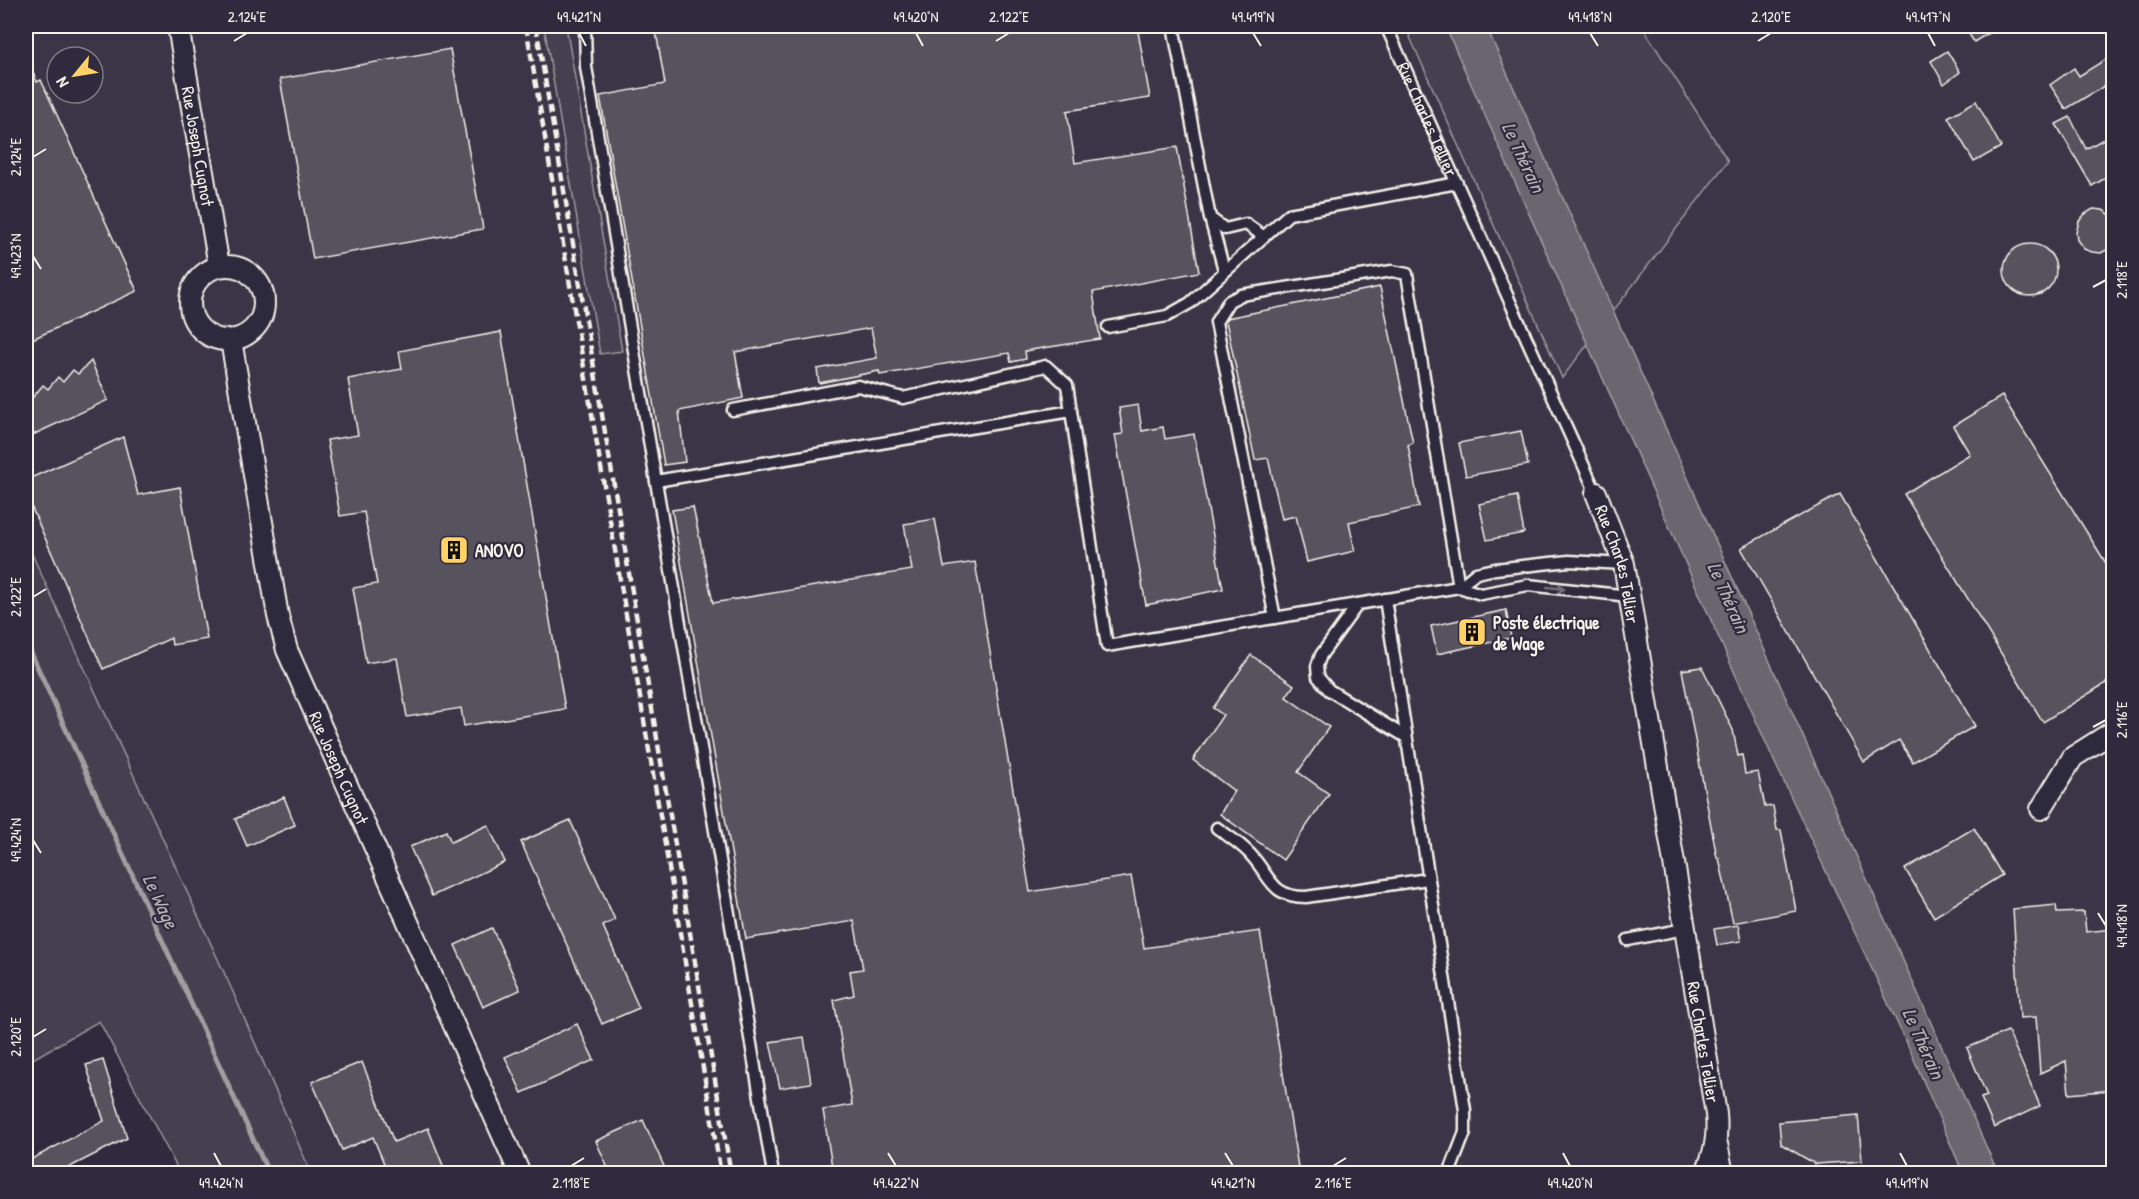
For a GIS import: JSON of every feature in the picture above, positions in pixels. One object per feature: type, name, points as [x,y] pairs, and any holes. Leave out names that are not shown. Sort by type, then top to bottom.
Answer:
[{"type":"street","name":"Rue Joseph Cugnot","points":[[178,26],[219,266]]},
{"type":"street","points":[[219,266],[237,267],[248,272],[257,280],[264,297],[262,315],[256,326],[248,334],[231,340],[215,338],[205,333],[198,326],[191,311],[190,295],[197,280],[209,270],[219,266]]},
{"type":"street","name":"Rue Joseph Cugnot","points":[[231,340],[278,616],[287,650],[520,1173]]},
{"type":"street","name":"Rue Charles Tellier","points":[[1596,493],[1624,564],[1716,1114],[1714,1155],[1705,1173]]},
{"type":"street","points":[[2041,809],[2073,757],[2114,731]]},
{"type":"street","name":"Rue Charles Tellier","points":[[1716,1144],[1723,1173]]},
{"type":"lane","points":[[585,26],[586,68],[774,1173]]},
{"type":"lane","points":[[1173,26],[1210,218],[1224,270]]},
{"type":"lane","name":"Rue Charles Tellier","points":[[1386,26],[1596,493]]},
{"type":"lane","points":[[1108,327],[1167,316],[1190,303],[1224,270],[1289,214],[1457,183]]},
{"type":"lane","points":[[1210,218],[1225,230],[1246,224],[1263,236]]},
{"type":"lane","points":[[1275,618],[1216,321],[1229,302],[1241,295],[1392,271],[1407,274],[1459,587]]},
{"type":"lane","points":[[733,410],[858,386],[903,398],[1046,366],[1067,385],[1107,646],[1459,587],[1480,594],[1528,585],[1629,596]]},
{"type":"lane","points":[[656,481],[1071,411]]},
{"type":"lane","points":[[1459,587],[1476,573],[1495,569],[1569,561],[1624,564]]},
{"type":"lane","points":[[1385,599],[1466,1122],[1461,1145],[1449,1173]]},
{"type":"lane","points":[[1358,604],[1321,655],[1317,666],[1318,678],[1329,690],[1406,737]]},
{"type":"lane","points":[[1217,828],[1252,856],[1275,888],[1290,896],[1306,897],[1428,879]]},
{"type":"lane","points":[[1628,940],[1684,929]]},
{"type":"shaded area","points":[[26,26],[2113,26],[2113,1173],[311,1173],[233,992],[26,541]]},
{"type":"shaded area","points":[[544,26],[566,26],[622,351],[600,354]]},
{"type":"shaded area","points":[[1405,26],[1642,26],[1728,161],[1562,378]]},
{"type":"shaded area","points":[[26,541],[233,992],[311,1173],[180,1173],[99,1021],[26,1063]]},
{"type":"water","name":"Le Thérain","points":[[1445,26],[1486,26],[1998,1173],[1963,1173],[1910,1050],[1775,763]]},
{"type":"building","points":[[655,26],[1137,26],[1150,98],[1067,111],[1075,163],[1177,147],[1199,272],[1093,292],[1100,339],[1025,351],[1026,359],[1011,362],[1009,353],[880,375],[879,371],[819,383],[817,369],[877,358],[871,328],[735,352],[743,398],[679,411],[685,462],[664,465],[600,96],[665,84]]},
{"type":"building","points":[[1964,26],[2000,26],[1974,42]]},
{"type":"building","points":[[450,49],[483,229],[313,259],[280,79]]},
{"type":"building","points":[[1947,51],[1960,72],[1944,84],[1931,61]]},
{"type":"building","points":[[2114,54],[2114,102],[2104,86],[2066,109],[2050,85],[2074,68],[2079,76]]},
{"type":"building","points":[[26,56],[37,82],[41,80],[45,89],[45,105],[52,105],[137,291],[26,342]]},
{"type":"building","points":[[1976,101],[2001,147],[1974,162],[1948,117]]},
{"type":"building","points":[[2070,117],[2086,149],[2114,133],[2114,173],[2092,186],[2056,124]]},
{"type":"building","points":[[2093,209],[2103,210],[2114,217],[2114,246],[2101,253],[2084,249],[2077,240],[2079,221]]},
{"type":"building","points":[[2030,244],[2040,246],[2048,252],[2054,260],[2056,270],[2054,280],[2048,288],[2040,294],[2030,296],[2020,294],[2012,288],[2006,280],[2004,270],[2006,260],[2012,252],[2020,246]]},
{"type":"building","points":[[1380,287],[1413,443],[1408,445],[1419,507],[1349,522],[1355,551],[1307,562],[1296,516],[1282,519],[1268,458],[1255,460],[1226,321],[1227,318]]},
{"type":"building","name":"ANOVO","points":[[501,332],[565,709],[464,726],[461,708],[407,717],[397,658],[366,663],[353,588],[377,584],[364,512],[340,516],[327,440],[358,435],[348,379],[402,369],[399,351]]},
{"type":"building","points":[[91,361],[108,400],[26,438],[26,391],[33,397],[43,385],[48,389],[58,377],[63,382],[73,370],[78,374]]},
{"type":"building","points":[[2002,396],[2114,576],[2114,636],[2106,640],[2114,653],[2114,678],[2043,722],[1904,494],[1970,454],[1953,426]]},
{"type":"building","points":[[1138,405],[1142,431],[1163,427],[1165,439],[1194,434],[1223,589],[1146,605],[1115,435],[1123,434],[1119,408]]},
{"type":"building","points":[[1521,431],[1528,465],[1466,476],[1459,443]]},
{"type":"building","points":[[123,437],[138,495],[180,487],[207,639],[172,645],[171,638],[103,669],[26,495],[26,480]]},
{"type":"building","points":[[1840,494],[1975,726],[1913,762],[1899,740],[1864,762],[1741,548]]},
{"type":"building","points":[[1517,496],[1524,533],[1487,540],[1479,504]]},
{"type":"building","points":[[693,507],[713,603],[912,570],[904,524],[935,519],[944,567],[975,562],[1030,892],[1131,876],[1144,948],[1260,931],[1299,1173],[833,1173],[823,1110],[852,1105],[834,1000],[854,995],[850,971],[863,969],[854,921],[746,939],[672,510]]},
{"type":"building","name":"Poste électrique de Wage","points":[[1506,610],[1511,638],[1437,654],[1431,626]]},
{"type":"building","points":[[1251,655],[1294,685],[1286,697],[1329,727],[1298,772],[1329,794],[1283,860],[1220,814],[1234,791],[1193,760],[1223,715],[1213,708]]},
{"type":"building","points":[[1702,667],[1733,730],[1738,756],[1742,755],[1745,774],[1758,772],[1765,807],[1773,806],[1777,830],[1781,830],[1796,911],[1733,923],[1719,858],[1717,858],[1682,670]]},
{"type":"building","points":[[284,797],[295,825],[247,846],[235,819]]},
{"type":"building","points":[[570,820],[615,920],[603,926],[639,1008],[602,1024],[521,842]]},
{"type":"building","points":[[488,825],[505,862],[432,896],[410,847],[446,831],[451,842]]},
{"type":"building","points":[[1974,828],[2002,875],[1934,917],[1905,869]]},
{"type":"building","points":[[2056,905],[2057,913],[2084,912],[2086,932],[2113,929],[2114,1090],[2069,1094],[2066,1061],[2040,1073],[2036,1017],[2020,1018],[2013,909]]},
{"type":"building","points":[[1738,925],[1741,941],[1717,945],[1714,929]]},
{"type":"building","points":[[492,928],[520,990],[483,1007],[455,945]]},
{"type":"building","points":[[577,1024],[594,1060],[522,1093],[505,1057]]},
{"type":"building","points":[[2008,1031],[2040,1106],[1994,1128],[1981,1098],[1987,1096],[1967,1048]]},
{"type":"building","points":[[804,1037],[811,1083],[780,1088],[770,1042]]},
{"type":"building","points":[[103,1060],[127,1138],[58,1173],[31,1173],[26,1162],[104,1121],[86,1065]]},
{"type":"building","points":[[362,1062],[394,1142],[428,1128],[446,1173],[388,1173],[373,1137],[342,1150],[312,1082]]},
{"type":"building","points":[[1858,1115],[1862,1161],[1815,1164],[1781,1144],[1779,1122]]},
{"type":"building","points":[[643,1120],[667,1173],[610,1173],[596,1141]]},
{"type":"waterway","name":"Le Wage","points":[[26,642],[269,1174]]},
{"type":"railway","points":[[526,26],[721,1174]]},
{"type":"railway","points":[[536,26],[731,1174]]},
{"type":"place","name":"ANOVO","points":[[454,550]]},
{"type":"place","name":"Poste électrique de Wage","points":[[1472,632]]}]
